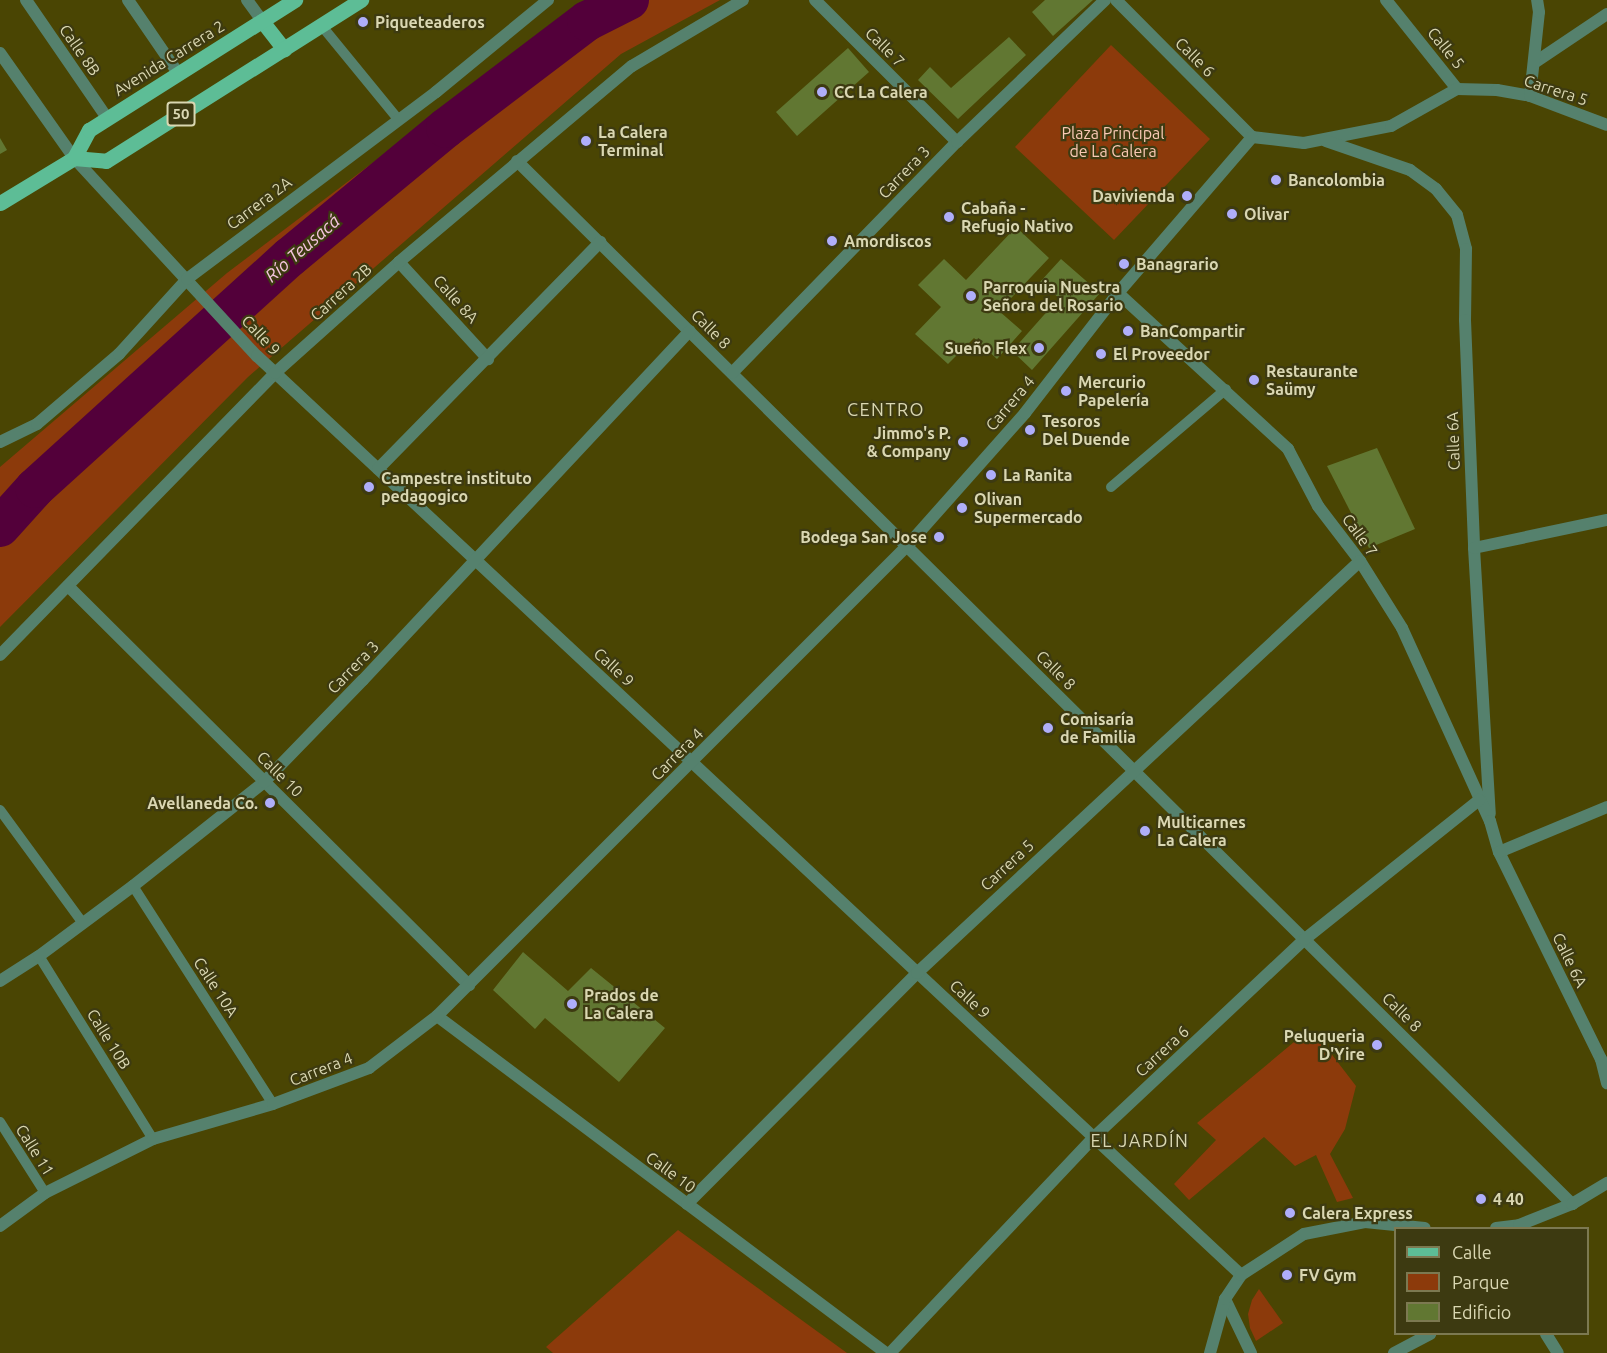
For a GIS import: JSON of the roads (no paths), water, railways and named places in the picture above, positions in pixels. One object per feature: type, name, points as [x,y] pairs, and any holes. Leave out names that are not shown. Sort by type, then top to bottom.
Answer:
[{"type":"main road","name":"Avenida Carrera 2","points":[[74,158],[89,130],[295,0]]},
{"type":"main road","name":"50","points":[[74,158],[106,161],[361,0]]},
{"type":"main road","points":[[262,21],[284,49]]},
{"type":"main road","points":[[0,203],[74,158]]},
{"type":"street","name":"Calle 8B","points":[[26,0],[107,118]]},
{"type":"street","points":[[128,0],[178,73]]},
{"type":"street","points":[[247,0],[262,21]]},
{"type":"street","name":"Carrera 2A","points":[[0,442],[37,424],[120,354],[187,279],[436,92],[548,0]]},
{"type":"street","name":"Carrera 2B","points":[[0,655],[275,373],[399,262],[632,66],[743,0]]},
{"type":"street","name":"Calle 7","points":[[814,0],[957,142]]},
{"type":"street","name":"Carrera 3","points":[[732,373],[957,142],[1105,0]]},
{"type":"street","name":"Calle 6","points":[[1116,0],[1252,137]]},
{"type":"street","name":"Calle 5","points":[[1386,0],[1457,89]]},
{"type":"street","points":[[1530,96],[1539,12],[1537,0]]},
{"type":"street","name":"Carrera 5","points":[[1534,63],[1607,14]]},
{"type":"street","name":"Calle 9","points":[[0,52],[74,158],[257,356],[1241,1275]]},
{"type":"street","points":[[1252,137],[1278,142],[1326,141],[1391,126],[1457,89]]},
{"type":"street","name":"Carrera 5","points":[[1457,89],[1497,90],[1530,96],[1607,125]]},
{"type":"street","name":"Carrera 4","points":[[0,1226],[45,1193],[153,1139],[273,1104],[369,1068],[437,1016],[907,546],[1024,413],[1118,293],[1252,137]]},
{"type":"street","name":"Calle 6A","points":[[1326,141],[1410,170],[1436,189],[1457,215],[1466,249],[1465,320],[1474,548],[1490,821]]},
{"type":"street","name":"Calle 8","points":[[517,161],[1572,1204]]},
{"type":"street","points":[[378,469],[600,242]]},
{"type":"street","name":"Calle 8A","points":[[399,262],[488,359]]},
{"type":"street","name":"Calle 7","points":[[1118,293],[1226,389],[1288,449],[1318,506],[1360,561],[1402,628],[1490,821],[1499,852]]},
{"type":"street","name":"Carrera 3","points":[[0,981],[39,956],[133,886],[264,782],[363,680],[690,331]]},
{"type":"street","points":[[1474,548],[1607,520]]},
{"type":"street","name":"Carrera 5","points":[[687,1204],[917,973],[1360,561]]},
{"type":"street","name":"Calle 10","points":[[68,586],[469,985]]},
{"type":"street","name":"Carrera 6","points":[[890,1353],[1094,1137],[1305,939],[1479,800]]},
{"type":"street","points":[[1499,852],[1607,807]]},
{"type":"street","name":"Calle 6A","points":[[1499,852],[1601,1059],[1607,1083]]},
{"type":"street","name":"Calle 10","points":[[437,1016],[886,1353]]},
{"type":"street","points":[[1504,1227],[1519,1225],[1572,1204],[1607,1183]]},
{"type":"street","points":[[1210,1353],[1225,1299],[1241,1275],[1304,1234],[1365,1222],[1415,1227]]},
{"type":"street","points":[[1225,1299],[1251,1353]]},
{"type":"street","points":[[1401,1351],[1428,1335]]},
{"type":"street","points":[[1547,1335],[1558,1353]]},
{"type":"lane","points":[[321,25],[398,119]]},
{"type":"lane","points":[[1111,487],[1226,389]]},
{"type":"lane","points":[[0,810],[82,922]]},
{"type":"lane","name":"Calle 10A","points":[[133,886],[273,1104]]},
{"type":"lane","name":"Calle 10B","points":[[39,956],[153,1139]]},
{"type":"lane","name":"Calle 11","points":[[0,1122],[45,1193]]},
{"type":"waterway","name":"Río Teusacá","points":[[0,527],[35,488],[290,257],[446,128],[587,21],[629,0]]},
{"type":"place","name":"Piqueteaderos","points":[[363,22]]},
{"type":"place","name":"CC La Calera","points":[[822,92]]},
{"type":"place","name":"La Calera Terminal","points":[[586,141]]},
{"type":"place","name":"Bancolombia","points":[[1276,180]]},
{"type":"place","name":"Davivienda","points":[[1187,196]]},
{"type":"place","name":"Olivar","points":[[1232,214]]},
{"type":"place","name":"Cabaña - Refugio Nativo","points":[[949,217]]},
{"type":"place","name":"Amordiscos","points":[[832,241]]},
{"type":"place","name":"Banagrario","points":[[1124,264]]},
{"type":"place","name":"Parroquia Nuestra Señora del Rosario","points":[[971,296]]},
{"type":"place","name":"BanCompartir","points":[[1128,331]]},
{"type":"place","name":"Sueño Flex","points":[[1039,348]]},
{"type":"place","name":"El Proveedor","points":[[1101,354]]},
{"type":"place","name":"Restaurante Saümy","points":[[1254,380]]},
{"type":"place","name":"Mercurio Papelería","points":[[1066,391]]},
{"type":"place","name":"Tesoros Del Duende","points":[[1030,430]]},
{"type":"place","name":"Jimmo's P. & Company","points":[[963,442]]},
{"type":"place","name":"La Ranita","points":[[991,475]]},
{"type":"place","name":"Campestre instituto pedagogico","points":[[369,487]]},
{"type":"place","name":"Olivan Supermercado","points":[[962,508]]},
{"type":"place","name":"Bodega San Jose","points":[[939,537]]},
{"type":"place","name":"Comisaría de Familia","points":[[1048,728]]},
{"type":"place","name":"Avellaneda Co.","points":[[270,803]]},
{"type":"place","name":"Multicarnes La Calera","points":[[1145,831]]},
{"type":"place","name":"Prados de La Calera","points":[[572,1004]]},
{"type":"place","name":"Peluqueria D'Yire","points":[[1377,1045]]},
{"type":"place","name":"4 40","points":[[1481,1199]]},
{"type":"place","name":"Calera Express","points":[[1290,1213]]},
{"type":"place","name":"FV Gym","points":[[1287,1275]]},
{"type":"district","name":"CENTRO","points":[[886,409]]},
{"type":"district","name":"EL JARDÍN","points":[[1140,1140]]},
{"type":"park label","name":"Plaza Principal de La Calera","points":[[1113,142]]}]
